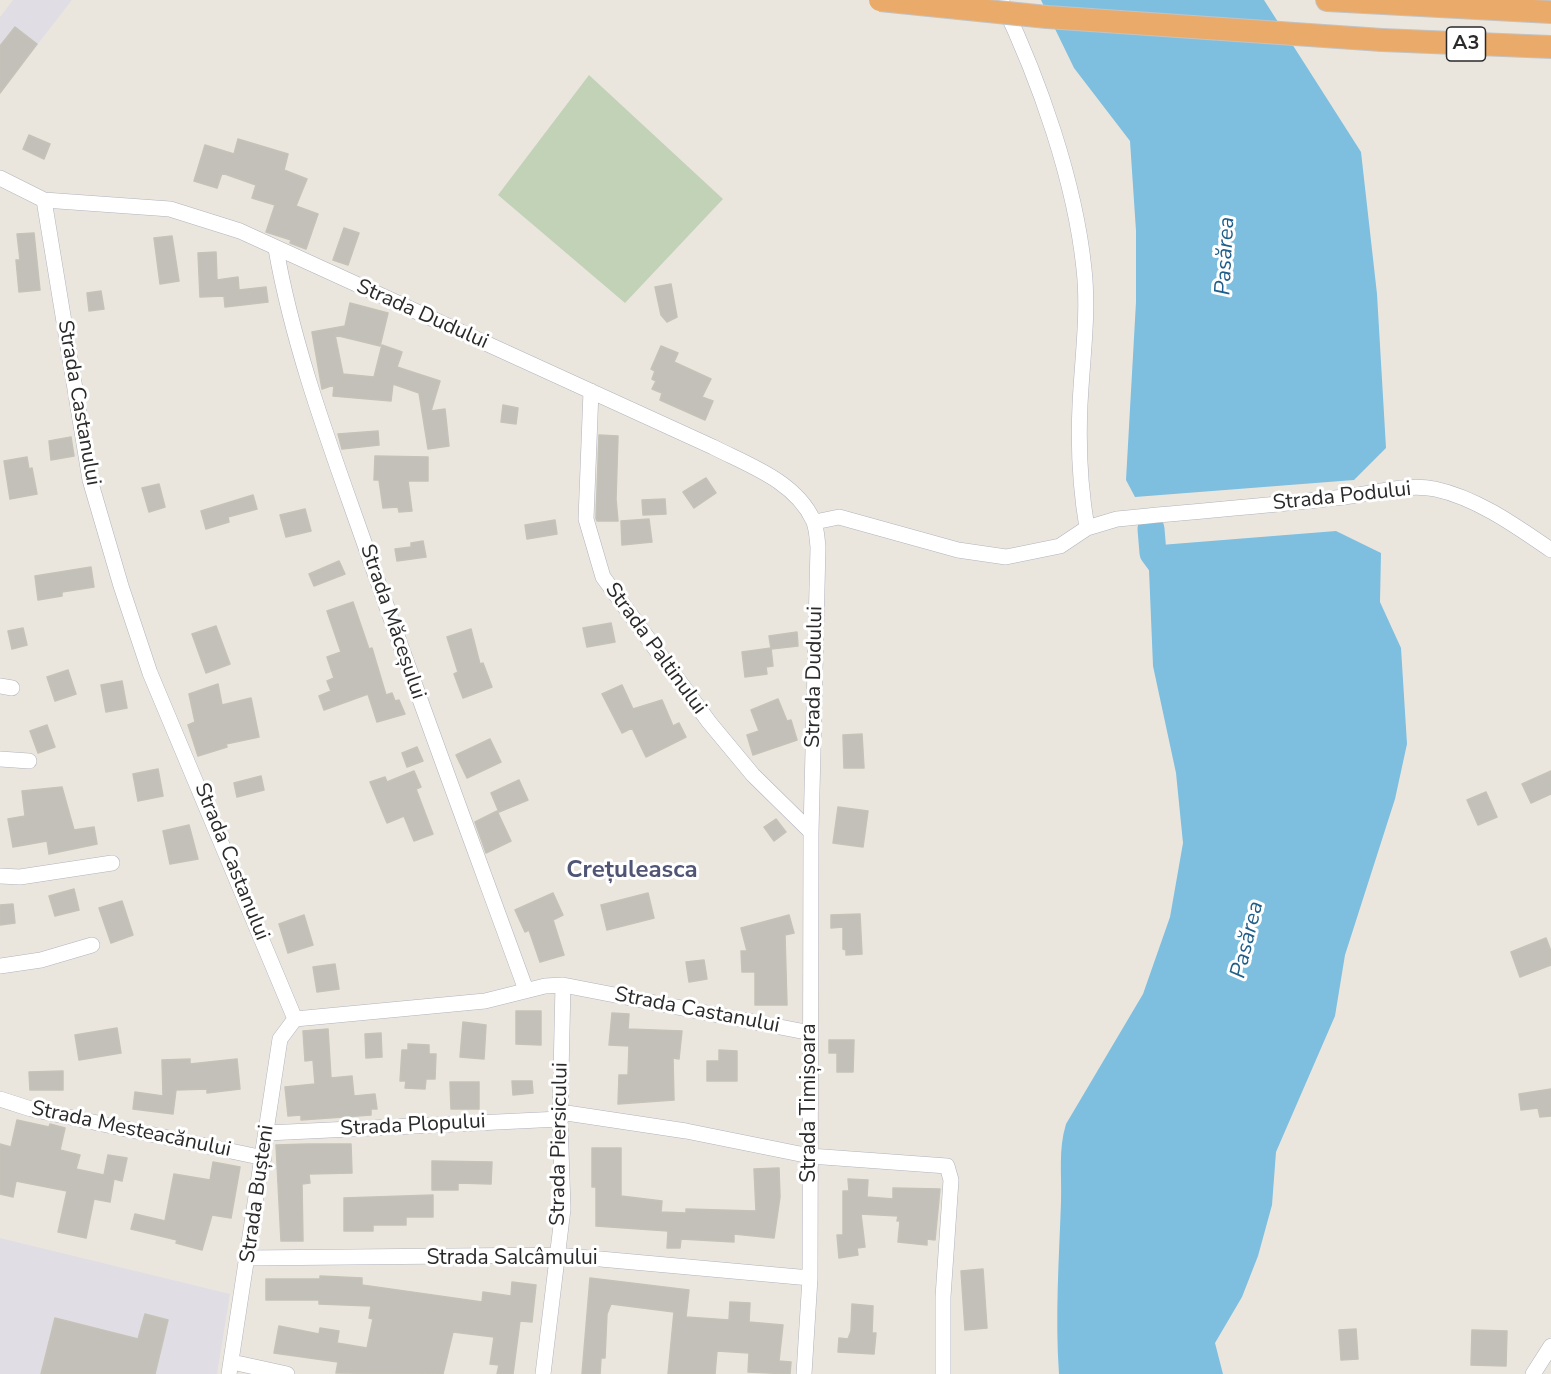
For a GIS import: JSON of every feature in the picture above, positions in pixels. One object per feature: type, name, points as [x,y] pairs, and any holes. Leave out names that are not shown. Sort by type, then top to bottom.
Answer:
[{"type":"highway","name":"A3","points":[[880,0],[1047,17],[1382,40],[1551,47]]},
{"type":"highway","name":"A3","points":[[1327,0],[1551,12]]},
{"type":"street","points":[[815,522],[839,517],[958,550],[1006,557],[1045,551],[1074,538],[1087,528],[1078,453],[1085,322],[1084,269],[1068,184],[1024,50],[1001,0]]},
{"type":"street","name":"Strada Dudului","points":[[0,178],[44,200],[170,209],[240,231],[712,447],[778,481],[806,507],[815,522],[818,547],[811,832]]},
{"type":"street","name":"Strada Castanului","points":[[44,200],[90,480],[121,586],[150,673],[295,1019],[486,1001],[526,990],[563,985],[811,1033]]},
{"type":"street","name":"Strada Măceșului","points":[[276,249],[291,316],[326,432],[420,703],[526,990]]},
{"type":"street","name":"Strada Paltinului","points":[[591,391],[586,519],[603,577],[709,722],[753,775],[811,832]]},
{"type":"street","name":"Strada Podului","points":[[1087,528],[1117,519],[1315,501],[1410,488],[1433,488],[1466,500],[1514,525],[1551,550]]},
{"type":"street","points":[[0,759],[29,761]]},
{"type":"street","name":"Strada Timișoara","points":[[804,1374],[810,1278],[811,832]]},
{"type":"street","points":[[0,876],[20,877],[112,863]]},
{"type":"street","points":[[0,966],[41,960],[92,945]]},
{"type":"street","name":"Strada Piersicului","points":[[543,1374],[555,1255],[563,1209],[560,1115],[563,985]]},
{"type":"street","name":"Strada Bușteni","points":[[230,1368],[264,1158],[280,1039],[295,1019]]},
{"type":"street","name":"Strada Mesteacănului","points":[[0,1099],[31,1109],[264,1158]]},
{"type":"street","name":"Strada Plopului","points":[[267,1133],[560,1115],[686,1131],[810,1156],[947,1166],[951,1180],[943,1297],[943,1374]]},
{"type":"street","name":"Strada Salcâmului","points":[[248,1258],[555,1255],[810,1278]]},
{"type":"street","points":[[1533,1374],[1551,1346]]},
{"type":"street","points":[[230,1368],[286,1374]]},
{"type":"shaded area","points":[[13,0],[72,0],[0,93],[0,17]]},
{"type":"shaded area","points":[[0,1238],[230,1294],[217,1374],[0,1374]]},
{"type":"green space","points":[[589,75],[723,199],[625,303],[498,195]]},
{"type":"water","points":[[1041,0],[1264,0],[1361,152],[1377,294],[1386,448],[1354,480],[1135,497],[1126,480],[1136,302],[1136,231],[1130,141],[1074,68]]},
{"type":"water","points":[[1336,531],[1381,553],[1380,602],[1401,648],[1407,744],[1395,799],[1345,955],[1335,1016],[1276,1152],[1272,1205],[1258,1256],[1242,1297],[1215,1343],[1223,1374],[1059,1374],[1057,1331],[1061,1153],[1066,1124],[1143,994],[1170,917],[1183,843],[1176,773],[1153,666],[1148,546]]},
{"type":"building","points":[[15,27],[37,44],[0,93],[0,46]]},
{"type":"building","points":[[29,135],[50,144],[44,159],[23,149]]},
{"type":"building","points":[[238,139],[288,154],[284,170],[307,179],[296,206],[318,214],[306,249],[290,243],[291,240],[266,232],[275,205],[252,198],[256,185],[222,173],[217,188],[194,181],[205,145],[234,154]]},
{"type":"building","points":[[344,228],[359,233],[348,265],[333,260]]},
{"type":"building","points":[[34,233],[40,290],[19,292],[16,260],[20,260],[17,234]]},
{"type":"building","points":[[172,236],[179,281],[160,284],[154,238]]},
{"type":"building","points":[[216,252],[217,280],[238,277],[239,290],[266,287],[268,302],[225,307],[224,296],[200,297],[198,253]]},
{"type":"building","points":[[671,284],[677,317],[667,322],[661,315],[655,287]]},
{"type":"building","points":[[101,291],[104,309],[89,311],[87,293]]},
{"type":"building","points":[[350,303],[388,313],[380,346],[335,335],[343,374],[374,377],[382,345],[402,352],[397,367],[440,381],[431,411],[445,409],[449,446],[428,449],[419,393],[393,384],[391,401],[333,396],[334,385],[322,389],[312,332],[345,326]]},
{"type":"building","points":[[661,346],[678,353],[674,362],[711,379],[702,397],[713,401],[705,420],[660,400],[662,393],[652,389],[656,381],[652,379],[655,371],[651,369]]},
{"type":"building","points":[[503,405],[518,408],[516,424],[501,422]]},
{"type":"building","points":[[378,431],[379,445],[342,449],[338,434]]},
{"type":"building","points":[[599,435],[618,436],[616,499],[618,521],[597,521],[596,518]]},
{"type":"building","points":[[71,437],[74,456],[51,460],[49,441]]},
{"type":"building","points":[[375,456],[428,457],[428,481],[408,481],[412,511],[399,512],[398,507],[383,508],[379,480],[374,480]]},
{"type":"building","points":[[27,457],[29,469],[32,468],[37,494],[10,499],[4,461]]},
{"type":"building","points":[[706,478],[716,493],[694,508],[683,492]]},
{"type":"building","points":[[159,484],[165,507],[149,512],[142,488]]},
{"type":"building","points":[[253,495],[257,509],[228,517],[229,522],[206,529],[201,511]]},
{"type":"building","points":[[665,499],[666,514],[643,515],[642,500]]},
{"type":"building","points":[[305,509],[311,531],[286,537],[280,515]]},
{"type":"building","points":[[649,519],[652,542],[622,545],[621,521]]},
{"type":"building","points":[[555,520],[557,534],[527,539],[525,525]]},
{"type":"building","points":[[423,541],[426,557],[397,561],[395,549],[411,547],[411,543]]},
{"type":"building","points":[[339,561],[345,574],[314,586],[309,574]]},
{"type":"building","points":[[91,567],[94,587],[62,592],[62,596],[38,600],[35,576]]},
{"type":"building","points":[[353,602],[369,649],[372,648],[386,695],[392,693],[395,701],[399,700],[405,714],[377,722],[368,694],[324,710],[319,696],[331,691],[327,681],[334,678],[327,657],[341,652],[327,611]]},
{"type":"building","points":[[611,623],[615,642],[587,647],[583,628]]},
{"type":"building","points":[[216,626],[230,664],[206,673],[192,634]]},
{"type":"building","points":[[23,628],[27,645],[12,649],[8,631]]},
{"type":"building","points":[[471,629],[480,664],[483,663],[492,687],[463,698],[454,674],[458,672],[447,637]]},
{"type":"building","points":[[797,632],[798,646],[771,649],[769,636]]},
{"type":"building","points":[[771,648],[773,666],[766,667],[767,674],[745,677],[742,652]]},
{"type":"building","points":[[68,670],[76,694],[55,701],[47,677]]},
{"type":"building","points":[[122,681],[127,708],[106,712],[101,685]]},
{"type":"building","points":[[218,684],[222,705],[251,698],[259,737],[226,744],[227,747],[198,756],[188,725],[195,722],[189,694]]},
{"type":"building","points":[[622,685],[633,709],[662,700],[673,726],[679,723],[686,737],[646,757],[632,728],[622,733],[602,694]]},
{"type":"building","points":[[778,699],[787,721],[791,720],[797,740],[753,755],[747,735],[759,731],[751,710]]},
{"type":"building","points":[[47,725],[55,747],[38,753],[30,731]]},
{"type":"building","points":[[862,734],[864,768],[844,768],[843,735]]},
{"type":"building","points":[[490,739],[501,762],[467,778],[456,755]]},
{"type":"building","points":[[417,747],[423,761],[407,767],[402,753]]},
{"type":"building","points":[[158,769],[163,796],[138,801],[133,774]]},
{"type":"building","points":[[414,771],[421,787],[416,789],[433,834],[414,841],[404,816],[387,823],[370,782],[385,777],[387,782]]},
{"type":"building","points":[[1551,771],[1551,794],[1531,803],[1522,784]]},
{"type":"building","points":[[261,776],[264,790],[237,797],[234,783]]},
{"type":"building","points":[[519,780],[528,800],[499,812],[491,793]]},
{"type":"building","points":[[62,787],[74,830],[94,827],[97,844],[49,854],[47,841],[13,847],[8,819],[25,816],[22,791]]},
{"type":"building","points":[[1486,792],[1497,817],[1478,825],[1467,800]]},
{"type":"building","points":[[838,807],[868,811],[863,847],[833,843]]},
{"type":"building","points":[[497,811],[511,841],[486,853],[475,822]]},
{"type":"building","points":[[776,819],[786,832],[774,841],[764,827]]},
{"type":"building","points":[[189,825],[198,859],[170,864],[163,831]]},
{"type":"building","points":[[74,889],[79,910],[55,916],[49,896]]},
{"type":"building","points":[[553,893],[563,915],[553,920],[564,955],[540,962],[529,930],[525,932],[515,910]]},
{"type":"building","points":[[648,893],[654,918],[607,930],[601,905]]},
{"type":"building","points":[[122,901],[133,935],[111,943],[99,908]]},
{"type":"building","points":[[13,904],[15,923],[0,925],[0,905]]},
{"type":"building","points":[[860,914],[862,954],[846,955],[846,950],[843,949],[843,927],[831,928],[831,915]]},
{"type":"building","points":[[304,915],[313,945],[288,953],[279,924]]},
{"type":"building","points":[[789,915],[794,933],[785,935],[787,1005],[755,1005],[755,972],[742,972],[741,951],[747,951],[741,928]]},
{"type":"building","points":[[1546,938],[1551,951],[1551,965],[1520,977],[1511,952]]},
{"type":"building","points":[[704,960],[707,979],[689,982],[686,962]]},
{"type":"building","points":[[335,964],[339,989],[317,992],[313,967]]},
{"type":"building","points":[[516,1011],[541,1011],[541,1045],[516,1044]]},
{"type":"building","points":[[612,1013],[629,1014],[628,1029],[682,1031],[679,1059],[673,1058],[674,1100],[618,1104],[619,1075],[628,1075],[629,1046],[609,1045]]},
{"type":"building","points":[[463,1022],[486,1025],[484,1059],[460,1057]]},
{"type":"building","points":[[117,1028],[121,1053],[79,1060],[75,1035]]},
{"type":"building","points":[[328,1029],[331,1078],[352,1076],[354,1096],[375,1094],[377,1109],[371,1109],[371,1115],[301,1120],[301,1115],[288,1116],[285,1087],[315,1084],[313,1060],[305,1061],[303,1031]]},
{"type":"building","points":[[381,1033],[382,1057],[366,1058],[365,1034]]},
{"type":"building","points":[[829,1040],[854,1040],[853,1072],[837,1072],[837,1053],[829,1053]]},
{"type":"building","points":[[408,1044],[429,1045],[429,1054],[436,1054],[435,1079],[426,1079],[425,1089],[405,1088],[406,1081],[400,1081],[402,1050],[408,1050]]},
{"type":"building","points":[[719,1050],[737,1051],[737,1081],[707,1081],[707,1061],[719,1061]]},
{"type":"building","points":[[190,1059],[190,1064],[237,1059],[240,1089],[207,1093],[207,1089],[176,1090],[173,1114],[133,1109],[135,1092],[163,1096],[162,1060]]},
{"type":"building","points":[[63,1071],[63,1090],[30,1090],[29,1072]]},
{"type":"building","points":[[512,1081],[532,1081],[533,1093],[513,1095]]},
{"type":"building","points":[[450,1082],[479,1082],[479,1109],[451,1109]]},
{"type":"building","points":[[1551,1089],[1551,1116],[1540,1117],[1538,1108],[1521,1110],[1519,1094]]},
{"type":"building","points":[[17,1120],[65,1128],[60,1150],[80,1155],[76,1169],[104,1175],[108,1155],[127,1158],[122,1181],[114,1179],[110,1202],[94,1199],[86,1238],[58,1232],[67,1191],[16,1181],[13,1197],[0,1194],[0,1144],[11,1147]]},
{"type":"building","points":[[351,1144],[352,1173],[309,1174],[310,1183],[302,1184],[303,1241],[281,1241],[276,1145]]},
{"type":"building","points":[[592,1148],[621,1148],[621,1196],[662,1201],[661,1212],[686,1213],[686,1209],[756,1211],[754,1169],[779,1168],[780,1197],[774,1238],[734,1234],[734,1242],[681,1239],[680,1248],[667,1248],[668,1231],[596,1226],[596,1187],[592,1187]]},
{"type":"building","points":[[432,1161],[492,1162],[491,1184],[458,1183],[458,1190],[432,1190]]},
{"type":"building","points":[[213,1162],[240,1167],[231,1218],[212,1215],[202,1250],[176,1243],[177,1240],[131,1229],[135,1214],[165,1221],[174,1174],[210,1180]]},
{"type":"building","points":[[848,1179],[868,1180],[867,1197],[893,1199],[893,1188],[940,1189],[935,1240],[927,1239],[927,1245],[898,1242],[900,1221],[897,1221],[898,1216],[861,1214],[865,1247],[857,1248],[858,1255],[839,1258],[837,1235],[843,1235],[843,1191],[849,1191]]},
{"type":"building","points":[[433,1195],[433,1217],[406,1217],[406,1225],[373,1225],[373,1231],[344,1231],[344,1198]]},
{"type":"building","points":[[983,1269],[987,1328],[965,1330],[961,1271]]},
{"type":"building","points":[[320,1276],[362,1278],[362,1285],[482,1302],[483,1292],[511,1296],[512,1282],[536,1285],[532,1322],[520,1321],[513,1374],[497,1374],[499,1365],[490,1364],[494,1337],[453,1332],[443,1374],[336,1373],[338,1362],[274,1353],[279,1326],[319,1334],[320,1328],[339,1331],[337,1343],[367,1348],[373,1319],[369,1318],[371,1306],[319,1304],[319,1300],[266,1300],[266,1279],[320,1279]]},
{"type":"building","points":[[590,1278],[689,1290],[686,1317],[729,1320],[730,1302],[750,1303],[749,1322],[783,1325],[779,1361],[791,1362],[790,1374],[748,1372],[749,1353],[717,1351],[715,1374],[668,1374],[674,1312],[611,1304],[607,1314],[605,1358],[601,1358],[600,1374],[582,1374]]},
{"type":"building","points":[[852,1304],[873,1306],[872,1333],[876,1333],[874,1354],[838,1352],[839,1338],[848,1339],[851,1331]]},
{"type":"building","points":[[145,1314],[168,1320],[155,1374],[41,1374],[55,1318],[138,1339]]},
{"type":"building","points":[[1356,1329],[1358,1359],[1341,1360],[1339,1330]]},
{"type":"building","points":[[1472,1330],[1507,1331],[1506,1366],[1471,1365]]},
{"type":"waterway","name":"Pasărea","points":[[1151,529],[1153,553],[1170,576]]},
{"type":"district","name":"Crețuleasca","points":[[632,871]]}]
